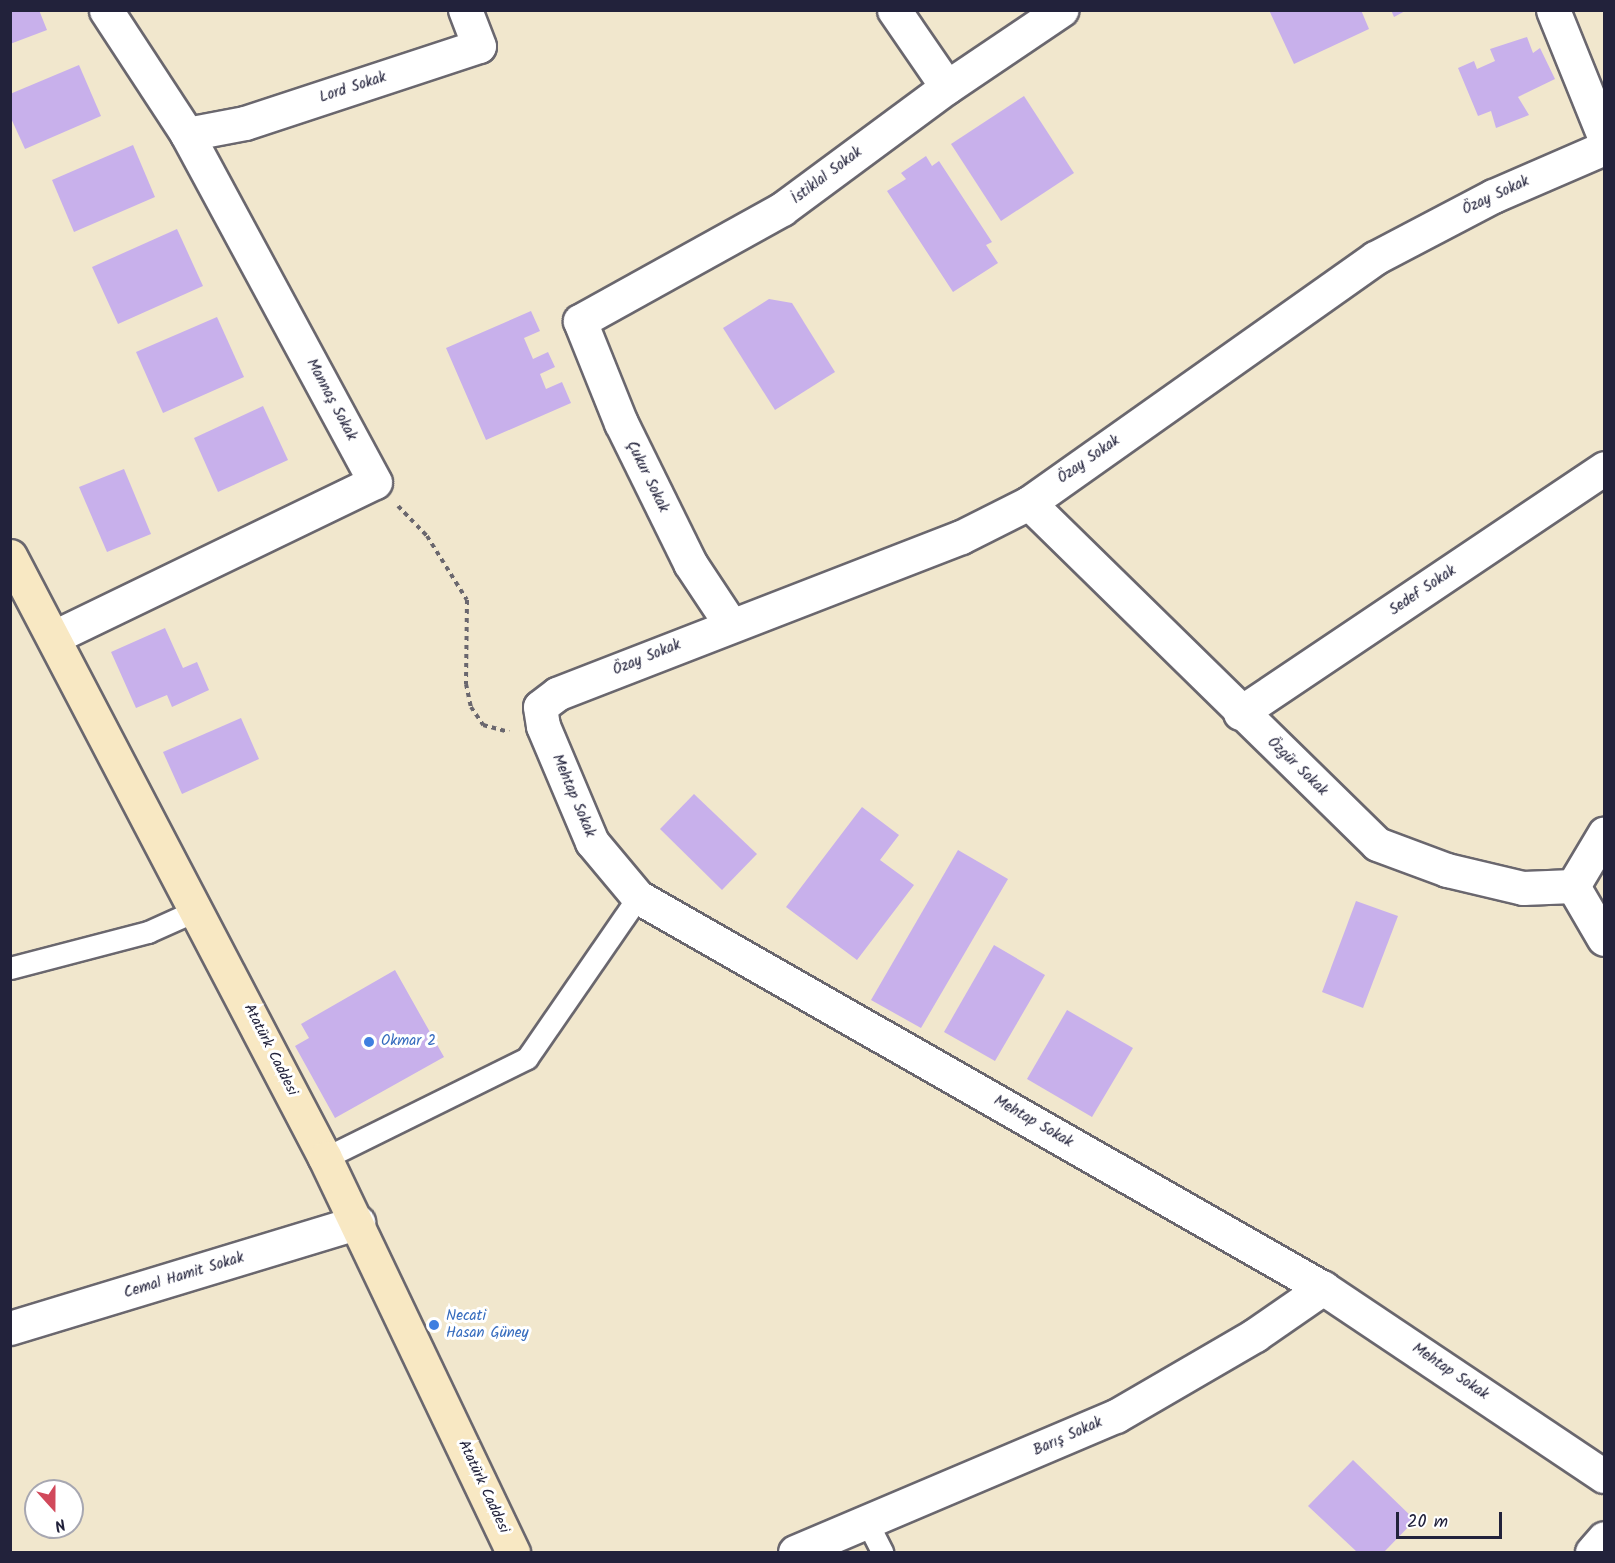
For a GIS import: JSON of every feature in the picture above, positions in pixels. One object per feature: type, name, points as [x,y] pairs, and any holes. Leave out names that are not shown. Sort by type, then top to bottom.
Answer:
[{"type":"street","name":"Mannaş Sokak","points":[[106,10],[187,134],[375,482]]},
{"type":"street","name":"Lord Sokak","points":[[187,134],[245,123],[479,46],[465,10]]},
{"type":"street","points":[[894,10],[947,87]]},
{"type":"street","name":"İstiklal Sokak","points":[[580,321],[783,209],[947,87],[1061,10]]},
{"type":"street","points":[[1553,10],[1605,136]]},
{"type":"street","name":"Özay Sokak","points":[[541,716],[557,694],[961,537],[1029,503],[1374,258],[1493,196],[1605,148]]},
{"type":"street","name":"Çukur Sokak","points":[[580,321],[621,423],[690,563],[730,625]]},
{"type":"street","name":"Sedef Sokak","points":[[1240,713],[1605,468]]},
{"type":"street","points":[[54,637],[375,482]]},
{"type":"street","name":"Özgür Sokak","points":[[1029,503],[1240,713],[1377,844],[1447,870],[1523,888],[1574,886]]},
{"type":"street","name":"Atatürk Caddesi","points":[[10,555],[358,1222],[513,1552]]},
{"type":"street","name":"Mehtap Sokak","points":[[541,716],[592,842],[638,897],[1323,1288],[1605,1476]]},
{"type":"street","points":[[1605,834],[1574,886],[1605,939]]},
{"type":"street","name":"Cemal Hamit Sokak","points":[[10,1328],[358,1222]]},
{"type":"street","name":"Barış Sokak","points":[[795,1552],[1116,1416],[1255,1335],[1323,1288]]},
{"type":"street","points":[[1592,1552],[1605,1538]]},
{"type":"lane","points":[[325,1158],[527,1058],[638,897]]},
{"type":"lane","points":[[10,968],[148,932],[197,910]]},
{"type":"lane","points":[[867,1522],[882,1552]]},
{"type":"path","points":[[375,482],[427,536],[467,600],[466,684],[471,706],[483,725],[506,733],[541,716]]},
{"type":"building","points":[[39,10],[47,30],[10,44],[10,12]]},
{"type":"building","points":[[1269,10],[1361,10],[1369,29],[1294,64]]},
{"type":"building","points":[[1391,10],[1407,10],[1394,17]]},
{"type":"building","points":[[1527,37],[1533,53],[1540,48],[1555,79],[1518,97],[1529,115],[1496,128],[1491,111],[1478,116],[1458,68],[1474,61],[1477,69],[1495,61],[1490,49]]},
{"type":"building","points":[[79,65],[101,116],[25,149],[10,116],[10,94]]},
{"type":"building","points":[[1024,96],[1074,173],[1001,221],[951,144]]},
{"type":"building","points":[[133,145],[155,197],[74,232],[52,180]]},
{"type":"building","points":[[926,156],[932,166],[939,161],[992,242],[986,245],[998,263],[953,292],[887,191],[906,179],[901,173]]},
{"type":"building","points":[[177,229],[203,286],[118,324],[92,267]]},
{"type":"building","points":[[769,299],[792,303],[835,372],[775,410],[723,328]]},
{"type":"building","points":[[531,311],[540,331],[524,338],[533,359],[548,352],[555,367],[540,374],[546,389],[562,382],[571,403],[486,440],[446,348]]},
{"type":"building","points":[[217,317],[244,377],[163,413],[136,352]]},
{"type":"building","points":[[263,406],[288,460],[218,492],[194,438]]},
{"type":"building","points":[[124,469],[151,534],[107,552],[79,487]]},
{"type":"building","points":[[165,628],[183,668],[197,662],[209,690],[172,707],[167,695],[136,708],[111,652]]},
{"type":"building","points":[[241,718],[259,759],[182,794],[163,752]]},
{"type":"building","points":[[694,794],[757,854],[722,890],[660,829]]},
{"type":"building","points":[[862,807],[899,835],[880,860],[914,885],[857,960],[786,907]]},
{"type":"building","points":[[958,850],[1008,879],[921,1028],[871,1000]]},
{"type":"building","points":[[1356,901],[1398,916],[1363,1008],[1322,992]]},
{"type":"building","points":[[994,945],[1045,975],[995,1061],[944,1032]]},
{"type":"building","name":"Okmar 2","points":[[395,970],[444,1057],[335,1118],[295,1046],[309,1038],[301,1024]]},
{"type":"building","points":[[1067,1010],[1133,1048],[1092,1117],[1027,1079]]},
{"type":"building","points":[[1353,1460],[1415,1520],[1384,1552],[1357,1552],[1308,1506]]},
{"type":"place","name":"Okmar 2","points":[[369,1042]]},
{"type":"place","name":"Necati Hasan Güney","points":[[434,1325]]}]
